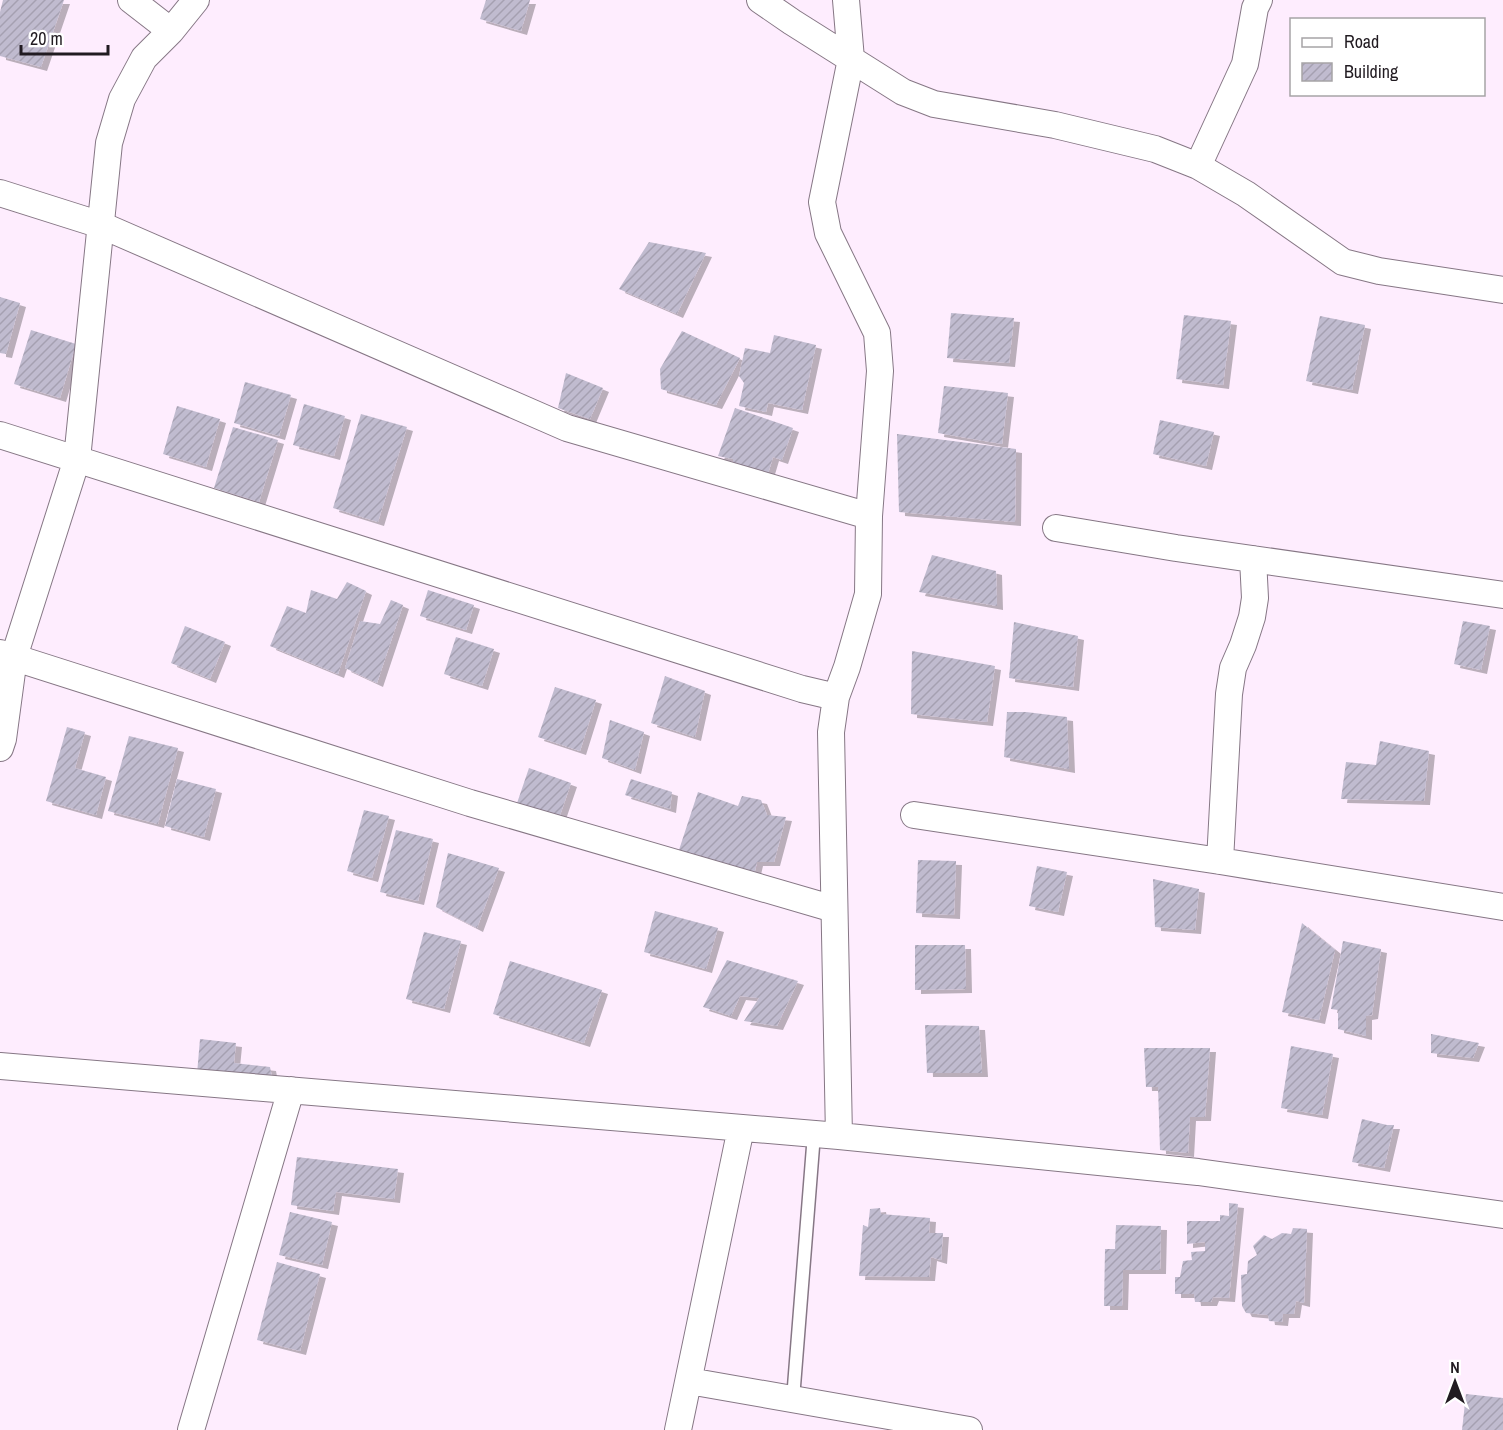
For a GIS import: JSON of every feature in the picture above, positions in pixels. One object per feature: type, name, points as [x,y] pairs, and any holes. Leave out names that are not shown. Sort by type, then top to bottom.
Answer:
[{"type":"street","points":[[131,0],[171,31]]},
{"type":"street","points":[[0,748],[3,740],[7,655],[77,459],[109,143],[122,99],[144,58],[171,31],[196,0]]},
{"type":"street","points":[[760,0],[903,92],[934,104],[1055,125],[1155,149],[1198,166],[1245,194],[1343,262],[1379,272],[1503,290]]},
{"type":"street","points":[[840,1136],[831,732],[836,697],[868,594],[869,516],[880,371],[876,333],[828,233],[822,202],[851,59],[846,0]]},
{"type":"street","points":[[1198,166],[1245,64],[1255,8],[1259,0]]},
{"type":"street","points":[[0,193],[101,225],[567,428],[869,516]]},
{"type":"street","points":[[0,435],[802,689],[836,697]]},
{"type":"street","points":[[1056,528],[1503,595]]},
{"type":"street","points":[[1220,861],[1229,694],[1233,668],[1252,617],[1255,598],[1253,559]]},
{"type":"street","points":[[7,655],[470,803],[834,909]]},
{"type":"street","points":[[914,815],[1220,861],[1503,908]]},
{"type":"street","points":[[0,1066],[840,1136],[1198,1172],[1503,1215]]},
{"type":"street","points":[[191,1430],[291,1090]]},
{"type":"street","points":[[678,1430],[741,1128]]},
{"type":"street","points":[[688,1381],[969,1430]]},
{"type":"lane","points":[[793,1399],[814,1134]]},
{"type":"building","points":[[3,0],[64,0],[41,67],[0,56],[0,12]]},
{"type":"building","points":[[486,0],[530,0],[521,31],[480,19]]},
{"type":"building","points":[[649,242],[706,253],[677,314],[619,289]]},
{"type":"building","points":[[0,297],[20,303],[6,354],[0,353]]},
{"type":"building","points":[[951,313],[1014,318],[1009,363],[947,358]]},
{"type":"building","points":[[1184,315],[1231,321],[1223,385],[1176,379]]},
{"type":"building","points":[[1320,316],[1365,325],[1352,390],[1306,381]]},
{"type":"building","points":[[31,330],[76,344],[60,398],[14,384]]},
{"type":"building","points":[[682,331],[740,358],[716,405],[661,389],[660,369]]},
{"type":"building","points":[[774,335],[816,345],[802,410],[768,403],[766,412],[739,406],[744,383],[739,376],[745,348],[770,353]]},
{"type":"building","points":[[566,373],[603,388],[590,419],[558,408]]},
{"type":"building","points":[[245,382],[291,395],[279,436],[234,423]]},
{"type":"building","points":[[944,386],[1008,393],[1002,444],[938,433]]},
{"type":"building","points":[[304,404],[345,416],[334,456],[293,445]]},
{"type":"building","points":[[177,406],[220,419],[206,467],[163,454]]},
{"type":"building","points":[[735,408],[793,428],[782,460],[773,457],[767,477],[733,469],[733,459],[718,456]]},
{"type":"building","points":[[361,414],[407,427],[378,522],[333,508]]},
{"type":"building","points":[[1160,420],[1214,432],[1206,466],[1153,454]]},
{"type":"building","points":[[233,427],[278,440],[259,502],[214,488]]},
{"type":"building","points":[[897,434],[1016,449],[1015,522],[899,512]]},
{"type":"building","points":[[932,555],[996,571],[997,606],[919,592]]},
{"type":"building","points":[[347,582],[366,591],[338,674],[270,646],[287,606],[306,613],[311,590],[337,599]]},
{"type":"building","points":[[428,590],[474,605],[466,630],[420,616]]},
{"type":"building","points":[[391,600],[403,605],[377,683],[345,668],[360,621],[380,624]]},
{"type":"building","points":[[1463,621],[1490,626],[1481,670],[1454,664]]},
{"type":"building","points":[[1014,622],[1078,636],[1073,687],[1009,678]]},
{"type":"building","points":[[185,626],[225,642],[210,679],[171,663]]},
{"type":"building","points":[[456,637],[494,649],[482,686],[444,674]]},
{"type":"building","points":[[912,651],[995,666],[987,722],[911,714]]},
{"type":"building","points":[[665,676],[705,691],[695,737],[651,723]]},
{"type":"building","points":[[555,687],[596,700],[580,751],[538,737]]},
{"type":"building","points":[[1007,712],[1067,717],[1069,769],[1004,757]]},
{"type":"building","points":[[610,720],[644,732],[635,770],[602,758]]},
{"type":"building","points":[[67,727],[85,732],[75,768],[106,777],[96,815],[46,801]]},
{"type":"building","points":[[129,736],[178,748],[158,824],[108,811]]},
{"type":"building","points":[[1380,741],[1429,751],[1424,801],[1341,799],[1346,762],[1376,765]]},
{"type":"building","points":[[529,768],[571,783],[557,824],[515,809]]},
{"type":"building","points":[[177,779],[216,789],[204,837],[165,826]]},
{"type":"building","points":[[631,779],[672,792],[670,809],[625,795]]},
{"type":"building","points":[[698,792],[738,806],[742,796],[761,800],[767,815],[786,817],[774,862],[757,862],[754,875],[678,853]]},
{"type":"building","points":[[364,810],[389,816],[372,878],[347,871]]},
{"type":"building","points":[[396,830],[433,839],[418,901],[380,892]]},
{"type":"building","points":[[448,853],[499,868],[477,928],[436,907]]},
{"type":"building","points":[[918,860],[956,861],[954,915],[916,913]]},
{"type":"building","points":[[1037,866],[1067,872],[1058,912],[1029,906]]},
{"type":"building","points":[[1153,879],[1199,889],[1195,930],[1155,927]]},
{"type":"building","points":[[655,911],[718,928],[706,969],[644,952]]},
{"type":"building","points":[[1302,923],[1335,950],[1319,1020],[1282,1012]]},
{"type":"building","points":[[424,932],[461,941],[444,1009],[406,999]]},
{"type":"building","points":[[1343,941],[1381,949],[1372,1015],[1366,1016],[1366,1036],[1338,1029],[1338,1010],[1331,1009]]},
{"type":"building","points":[[915,945],[965,945],[966,989],[915,990]]},
{"type":"building","points":[[727,960],[798,981],[777,1026],[744,1021],[759,998],[740,996],[731,1016],[703,1007]]},
{"type":"building","points":[[510,961],[602,990],[584,1043],[493,1014]]},
{"type":"building","points":[[925,1025],[979,1026],[982,1073],[927,1073]]},
{"type":"building","points":[[1431,1034],[1479,1043],[1473,1058],[1431,1053]]},
{"type":"building","points":[[200,1039],[236,1043],[234,1063],[270,1067],[273,1083],[197,1074]]},
{"type":"building","points":[[1291,1046],[1333,1054],[1322,1115],[1281,1108]]},
{"type":"building","points":[[1144,1048],[1210,1048],[1205,1117],[1190,1117],[1188,1153],[1160,1150],[1158,1087],[1146,1087]]},
{"type":"building","points":[[1362,1119],[1394,1125],[1384,1168],[1352,1162]]},
{"type":"building","points":[[297,1157],[398,1169],[394,1199],[336,1192],[333,1211],[291,1205]]},
{"type":"building","points":[[1229,1203],[1238,1204],[1229,1298],[1213,1297],[1211,1302],[1195,1302],[1194,1294],[1175,1294],[1175,1277],[1180,1277],[1183,1261],[1192,1260],[1191,1252],[1205,1251],[1205,1242],[1187,1244],[1187,1221],[1220,1221],[1220,1215],[1229,1216]]},
{"type":"building","points":[[880,1208],[881,1214],[930,1218],[929,1233],[943,1233],[941,1260],[931,1257],[929,1277],[859,1276],[863,1225],[868,1227],[870,1209]]},
{"type":"building","points":[[290,1212],[332,1222],[322,1265],[279,1255]]},
{"type":"building","points":[[1116,1225],[1161,1226],[1160,1270],[1123,1270],[1122,1306],[1104,1306],[1105,1249],[1115,1249]]},
{"type":"building","points":[[1293,1228],[1307,1229],[1304,1303],[1296,1301],[1294,1314],[1283,1314],[1282,1322],[1269,1321],[1268,1315],[1246,1313],[1242,1306],[1241,1275],[1247,1274],[1248,1261],[1257,1255],[1253,1246],[1264,1235],[1272,1239],[1282,1233],[1291,1234]]},
{"type":"building","points":[[277,1262],[320,1274],[300,1351],[257,1340]]},
{"type":"building","points":[[1466,1394],[1503,1398],[1503,1430],[1462,1430]]}]
